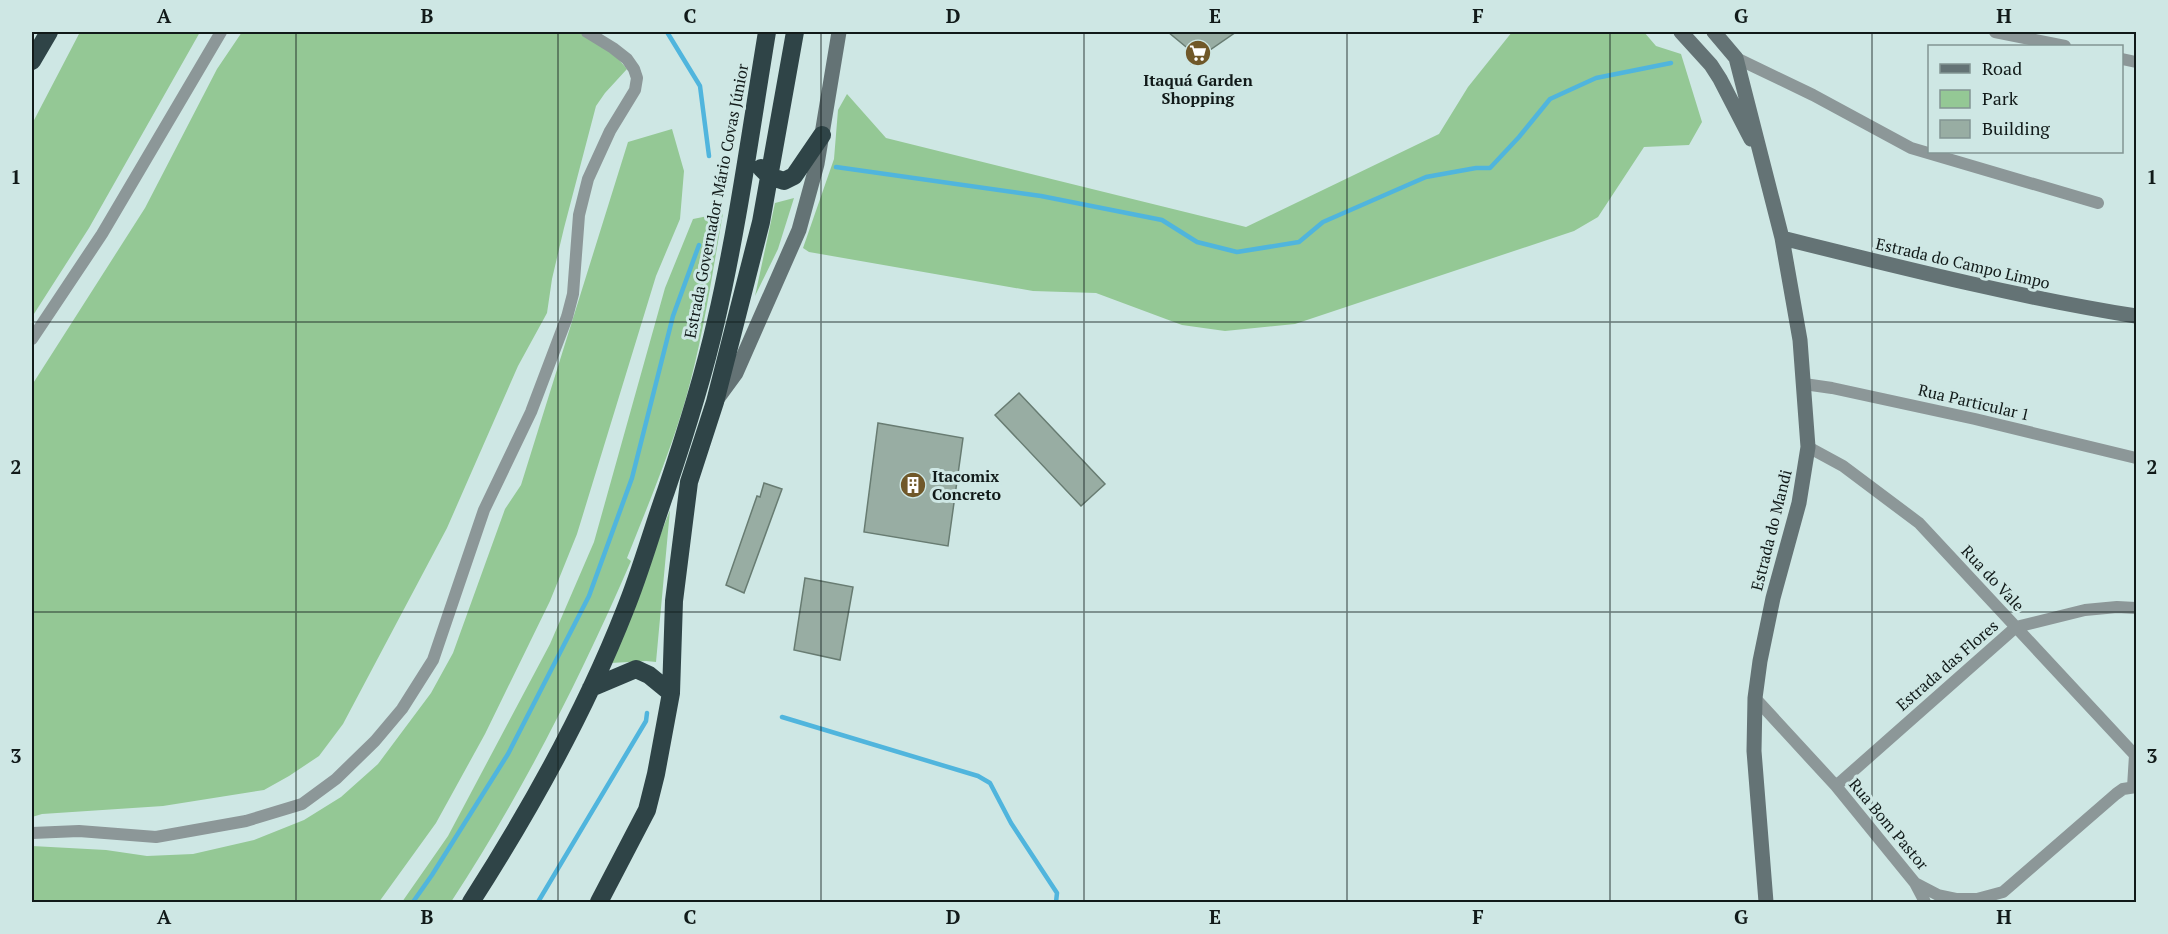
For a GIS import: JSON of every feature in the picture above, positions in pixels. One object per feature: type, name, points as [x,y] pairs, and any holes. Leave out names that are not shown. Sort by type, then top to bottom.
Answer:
[{"type":"highway","points":[[32,61],[49,32]]},
{"type":"highway","name":"Estrada Governador Mário Covas Júnior","points":[[471,903],[535,795],[591,688],[626,609],[687,426],[716,321],[767,32]]},
{"type":"highway","points":[[599,903],[647,810],[656,774],[670,693],[674,601],[689,482],[715,402],[761,222],[795,32]]},
{"type":"highway","points":[[751,129],[758,165],[769,176],[784,181],[794,176],[822,135]]},
{"type":"highway","points":[[591,688],[636,669],[649,675],[670,693]]},
{"type":"main road","points":[[715,402],[736,373],[790,254],[807,203],[822,135],[839,32]]},
{"type":"main road","name":"Estrada do Mandi","points":[[1681,32],[1711,64],[1765,169]]},
{"type":"main road","name":"Estrada do Mandi","points":[[1714,32],[1736,58],[1782,238],[1800,340],[1808,447],[1799,503],[1773,598],[1755,698],[1754,751],[1766,903]]},
{"type":"main road","name":"Estrada do Campo Limpo","points":[[1782,238],[1971,285],[2067,305],[2136,316]]},
{"type":"street","points":[[32,339],[102,234],[221,32]]},
{"type":"street","points":[[32,833],[80,831],[156,837],[246,821],[302,804],[336,779],[375,741],[402,709],[432,660],[484,510],[531,412],[567,317],[573,294],[579,215],[588,179],[610,131],[634,90],[637,78],[627,59],[614,48],[587,32]]},
{"type":"street","points":[[1995,32],[2060,45]]},
{"type":"street","points":[[1736,58],[1814,95],[1911,148],[2098,203]]},
{"type":"street","name":"Rua Particular 1","points":[[1804,384],[1833,388],[1975,419],[2136,458]]},
{"type":"street","name":"Rua do Vale","points":[[1808,447],[1843,466],[1919,523],[2135,753]]},
{"type":"street","name":"Estrada das Flores","points":[[1836,786],[2016,627],[2085,610],[2136,608]]},
{"type":"street","name":"Rua Bom Pastor","points":[[1755,698],[1836,786],[1915,883],[1938,895],[1957,899],[1977,899],[2003,892],[2116,794],[2123,789],[2135,787]]},
{"type":"street","points":[[2135,753],[2135,787]]},
{"type":"street","points":[[1915,883],[1925,903]]},
{"type":"street","points":[[1989,903],[2003,892]]},
{"type":"green space","points":[[80,32],[200,32],[89,228],[32,317],[32,124]]},
{"type":"green space","points":[[242,32],[578,32],[609,48],[627,69],[596,106],[564,228],[547,313],[518,366],[447,528],[343,724],[319,756],[264,790],[163,806],[42,814],[32,817],[32,385],[145,208],[217,69]]},
{"type":"green space","points":[[1512,32],[1644,32],[1656,46],[1681,54],[1702,122],[1689,145],[1644,147],[1598,217],[1574,231],[1295,324],[1225,331],[1182,325],[1096,293],[1033,291],[809,252],[803,248],[834,159],[838,110],[847,94],[886,138],[1246,227],[1439,134],[1468,87]]},
{"type":"green space","points":[[672,129],[684,171],[680,219],[656,276],[577,534],[550,601],[485,734],[436,823],[379,902],[32,902],[32,846],[106,850],[147,856],[193,854],[254,840],[304,820],[341,797],[378,764],[431,693],[453,653],[505,509],[521,485],[628,142]]},
{"type":"green space","points":[[794,198],[778,249],[755,296],[775,203]]},
{"type":"green space","points":[[723,213],[702,329],[680,418],[627,558],[631,561],[591,649],[525,778],[451,902],[402,902],[448,836],[550,644],[594,542],[665,288],[693,219]]},
{"type":"green space","points":[[670,510],[656,662],[611,663]]},
{"type":"building","name":"Itaquá Garden Shopping","points":[[1168,32],[1236,32],[1191,63],[1191,51]]},
{"type":"building","points":[[1019,393],[1105,484],[1081,506],[995,415]]},
{"type":"building","name":"Itacomix Concreto","points":[[878,423],[963,438],[948,546],[864,532]]},
{"type":"building","points":[[764,483],[782,489],[744,593],[726,585],[757,496],[760,497]]},
{"type":"building","points":[[805,578],[853,587],[840,660],[794,650]]},
{"type":"waterway","points":[[667,32],[700,86],[709,156]]},
{"type":"waterway","points":[[836,167],[1041,196],[1162,220],[1197,242],[1237,252],[1299,242],[1323,222],[1426,177],[1476,168],[1490,168],[1550,99],[1596,78],[1671,63]]},
{"type":"waterway","points":[[413,902],[508,754],[589,596],[632,478],[673,316],[699,245]]},
{"type":"waterway","points":[[538,902],[646,721],[647,713]]},
{"type":"waterway","points":[[782,717],[978,776],[990,783],[1011,823],[1057,893],[1056,902]]},
{"type":"place","name":"Itaquá Garden Shopping","points":[[1198,53]]},
{"type":"place","name":"Itacomix Concreto","points":[[913,485]]}]
